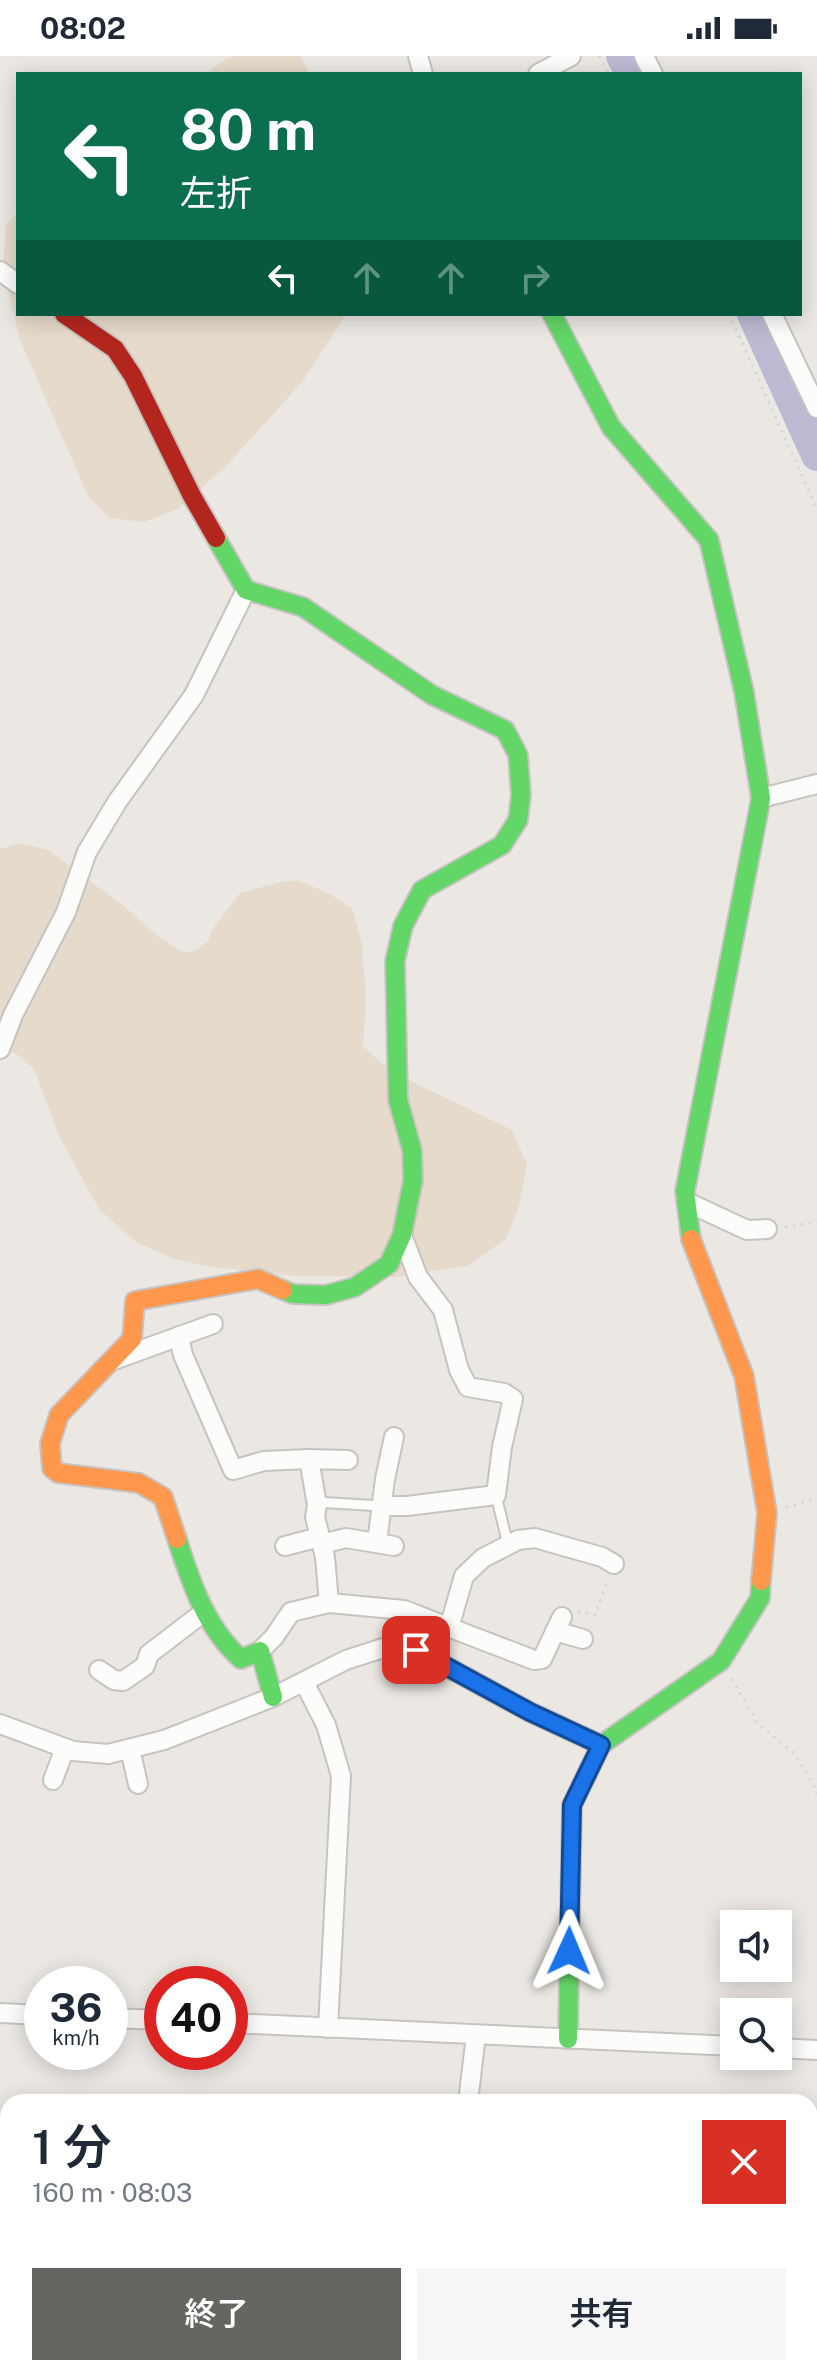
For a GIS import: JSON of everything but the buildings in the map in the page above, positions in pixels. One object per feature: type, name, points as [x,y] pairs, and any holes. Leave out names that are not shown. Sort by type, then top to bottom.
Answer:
[{"type":"main road","points":[[67,316],[115,349],[133,376],[192,496],[246,590],[303,607],[432,695],[505,730],[518,755],[521,795],[518,820],[502,845],[422,890],[403,926],[395,961],[398,1100],[412,1150],[413,1180],[402,1235],[389,1264],[355,1287],[326,1295],[293,1294],[258,1279],[135,1301],[132,1339],[59,1415],[50,1444],[52,1468],[58,1473],[139,1483],[163,1497],[204,1612],[231,1653],[241,1659],[260,1651],[273,1697]]},
{"type":"main road","points":[[553,316],[611,427],[709,540],[744,692],[761,798],[685,1191],[692,1243],[744,1376],[767,1513],[760,1598],[721,1661],[601,1745],[572,1805],[568,2039]]},
{"type":"street","points":[[542,72],[571,56]]},
{"type":"street","points":[[773,316],[811,379],[817,408]]},
{"type":"street","points":[[0,1049],[13,1015],[66,912],[87,852],[117,802],[194,695],[246,590]]},
{"type":"street","points":[[761,798],[817,784]]},
{"type":"street","points":[[687,1202],[747,1230],[767,1229]]},
{"type":"street","points":[[382,1506],[407,1506],[496,1495],[502,1447],[513,1399],[504,1393],[468,1387],[459,1370],[443,1310],[418,1277],[402,1235]]},
{"type":"street","points":[[111,1361],[213,1324]]},
{"type":"street","points":[[179,1336],[183,1355],[233,1470],[264,1461],[348,1460]]},
{"type":"street","points":[[285,1546],[346,1538],[386,1545],[382,1506],[394,1437]]},
{"type":"street","points":[[309,1459],[329,1603]]},
{"type":"street","points":[[449,1628],[464,1576],[483,1558],[518,1540],[535,1538],[602,1557],[614,1564]]},
{"type":"street","points":[[260,1651],[291,1612],[329,1603],[404,1610],[534,1660],[542,1659],[558,1624],[583,1639]]},
{"type":"street","points":[[99,1670],[114,1680],[123,1681],[145,1666],[149,1654],[204,1612]]},
{"type":"street","points":[[0,1724],[73,1751],[108,1754],[164,1740],[273,1697],[346,1660],[383,1648],[416,1650],[530,1712],[601,1745]]},
{"type":"street","points":[[304,1682],[326,1725],[341,1776],[328,2028]]},
{"type":"street","points":[[53,1780],[65,1748]]},
{"type":"street","points":[[130,1749],[138,1784]]},
{"type":"street","points":[[0,2013],[24,2014]]},
{"type":"street","points":[[248,2024],[720,2045]]},
{"type":"street","points":[[469,2094],[476,2035]]},
{"type":"street","points":[[792,2049],[817,2050]]},
{"type":"lane","points":[[496,1495],[508,1545]]},
{"type":"lane","points":[[316,1502],[382,1506]]},
{"type":"path","points":[[730,316],[817,509]]},
{"type":"path","points":[[767,1229],[817,1222]]},
{"type":"path","points":[[767,1513],[817,1499]]},
{"type":"path","points":[[558,1624],[569,1608],[595,1615],[614,1564]]},
{"type":"path","points":[[721,1661],[758,1724],[794,1753],[816,1789],[817,1797]]},
{"type":"shaded area","points":[[236,56],[300,56],[309,72],[208,72]]},
{"type":"shaded area","points":[[16,214],[16,316],[344,316],[343,319],[303,381],[228,464],[178,509],[144,522],[110,518],[89,498],[20,340],[3,268],[6,225]]},
{"type":"shaded area","points":[[20,843],[48,850],[125,907],[159,937],[183,952],[195,951],[208,941],[212,930],[240,893],[277,883],[297,880],[328,893],[352,908],[362,944],[366,1000],[363,1046],[381,1063],[419,1085],[512,1130],[527,1164],[519,1206],[506,1239],[467,1266],[396,1277],[297,1276],[211,1267],[174,1259],[136,1242],[99,1209],[59,1136],[34,1069],[18,1055],[0,1048],[0,849]]},
{"type":"waterway","points":[[622,56],[631,72]]},
{"type":"waterway","points":[[754,316],[817,455]]},
{"type":"traffic: fast","points":[[553,316],[611,427],[709,540],[744,692],[761,798],[685,1191],[691,1239]]},
{"type":"traffic: fast","points":[[216,538],[246,590],[303,607],[432,695],[505,730],[518,755],[521,795],[518,820],[502,845],[422,890],[403,926],[395,961],[398,1100],[412,1150],[413,1180],[402,1235],[389,1264],[355,1287],[326,1295],[293,1294],[283,1290]]},
{"type":"traffic: fast","points":[[177,1539],[194,1588],[209,1619],[241,1659],[260,1651],[273,1697]]},
{"type":"traffic: fast","points":[[568,2039],[572,1805],[601,1745],[721,1661],[760,1598],[761,1581]]},
{"type":"traffic: slow","points":[[691,1239],[744,1376],[767,1513],[761,1581]]},
{"type":"traffic: slow","points":[[177,1539],[163,1497],[139,1483],[58,1473],[52,1468],[50,1444],[59,1415],[132,1339],[135,1301],[258,1279],[283,1290]]},
{"type":"traffic: jam","points":[[67,316],[115,349],[133,376],[216,538]]},
{"type":"route","points":[[416,1650],[530,1712],[601,1745],[572,1805],[569,1951]]}]
